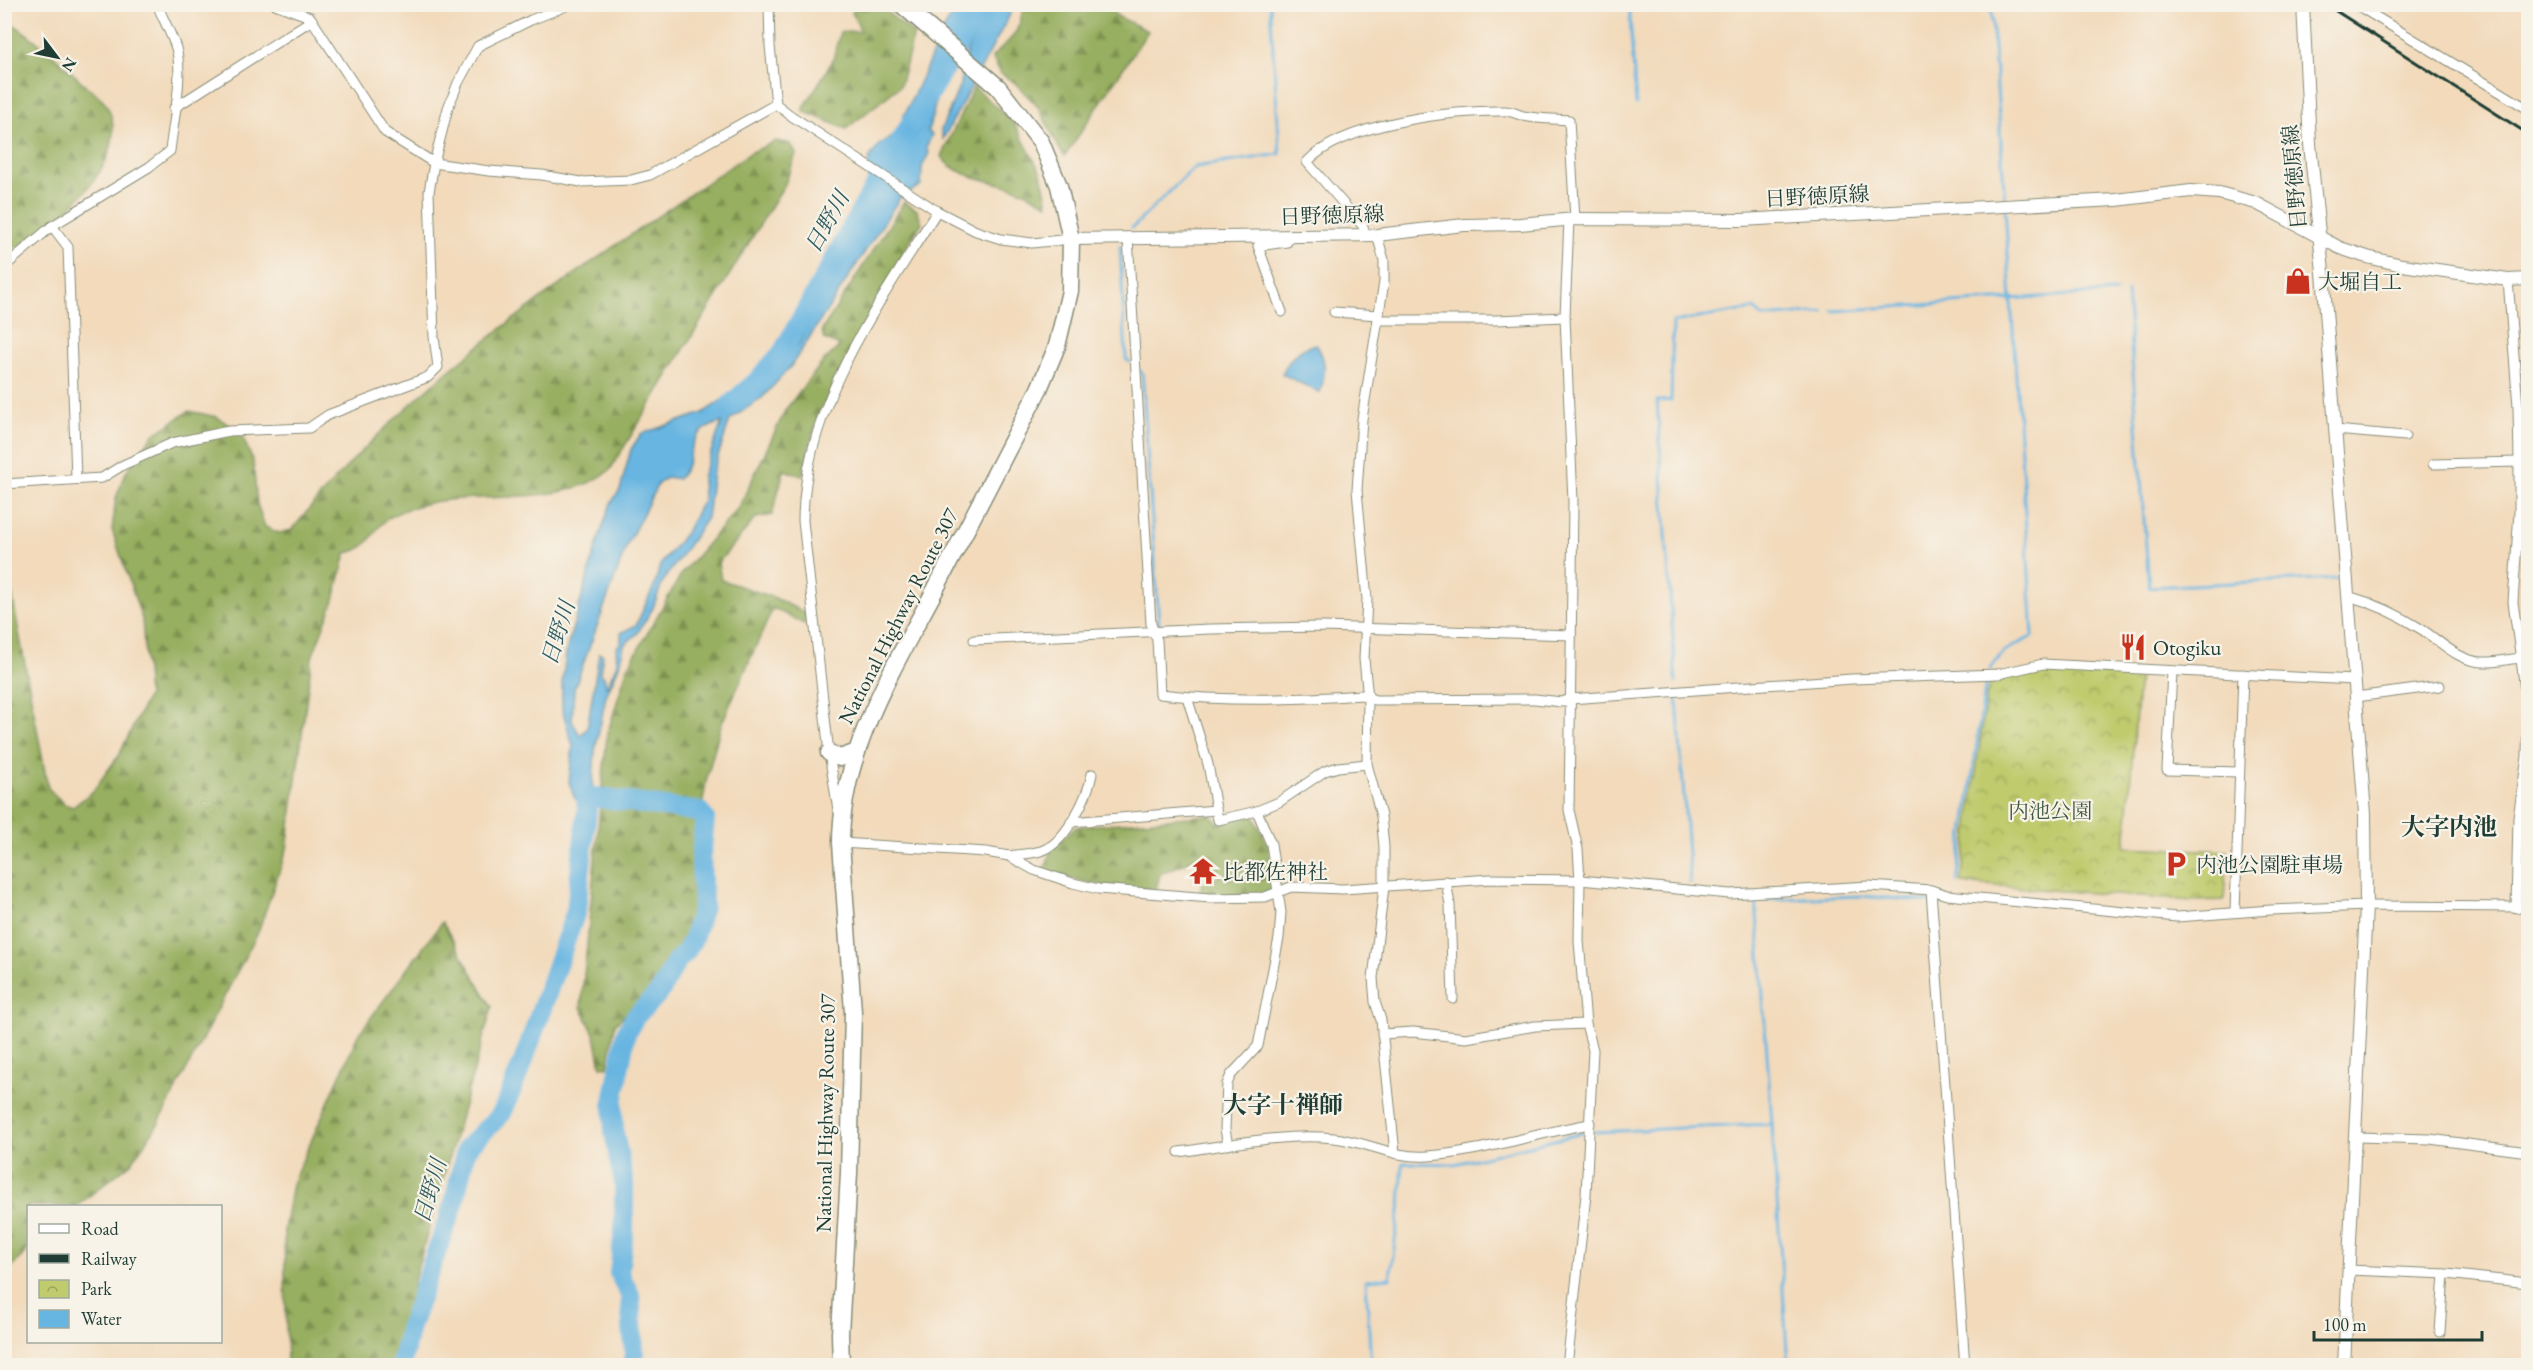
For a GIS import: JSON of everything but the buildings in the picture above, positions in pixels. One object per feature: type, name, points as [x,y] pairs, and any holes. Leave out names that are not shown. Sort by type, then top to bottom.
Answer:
[{"type":"highway","name":"National Highway Route 307","points":[[841,1365],[840,1334],[849,1173],[853,1012],[841,843],[841,824],[847,786],[857,752],[885,685],[1044,378],[1057,346],[1070,291],[1071,239],[1059,186],[1041,142],[998,87],[901,4]]},
{"type":"highway","points":[[829,753],[840,758],[857,752]]},
{"type":"main road","name":"日野徳原線","points":[[2303,4],[2310,144],[2320,238]]},
{"type":"main road","name":"日野徳原線","points":[[1071,239],[1371,235],[1464,225],[1520,224],[1572,219],[1742,219],[2116,200],[2192,191],[2219,193],[2256,202],[2320,238]]},
{"type":"main road","points":[[2320,238],[2340,248],[2402,265],[2508,280],[2529,279]]},
{"type":"main road","points":[[2320,238],[2365,814],[2366,906],[2344,1365]]},
{"type":"street","points":[[4,267],[52,226],[149,167],[170,151],[174,108],[178,97],[177,50],[157,4]]},
{"type":"street","points":[[275,4],[291,7],[310,17],[385,132],[434,163],[489,171],[542,175],[581,182],[631,180],[650,175],[776,104]]},
{"type":"street","points":[[4,484],[102,478],[123,465],[172,443],[218,434],[309,428],[328,415],[428,377],[438,367],[434,337],[429,192],[448,108],[458,82],[478,46],[571,4]]},
{"type":"street","points":[[769,4],[770,46],[776,104],[790,115],[937,211],[976,231],[1001,239],[1032,243],[1071,239]]},
{"type":"street","points":[[2355,4],[2529,109]]},
{"type":"street","points":[[174,108],[312,20]]},
{"type":"street","points":[[1395,1154],[1382,1034],[1375,1002],[1373,978],[1384,887],[1384,847],[1381,816],[1367,764],[1368,698],[1364,658],[1367,599],[1357,490],[1362,419],[1384,282],[1384,260],[1371,235],[1307,162],[1342,139],[1409,118],[1508,111],[1524,116],[1569,120],[1572,219],[1565,317],[1573,490],[1569,810],[1578,849],[1579,941],[1586,1024],[1593,1050],[1590,1124],[1576,1300],[1566,1365]]},
{"type":"street","points":[[841,824],[829,753],[804,521],[804,498],[811,460],[830,394],[859,338],[937,211]]},
{"type":"street","points":[[52,226],[68,247],[76,478]]},
{"type":"street","points":[[1282,312],[1258,246],[1287,242],[1288,236]]},
{"type":"street","points":[[1128,237],[1151,624],[1157,640],[1160,694],[1275,701],[1362,695],[1375,700],[1535,699],[1562,702],[1570,699],[1852,679],[1998,674],[2043,664],[2354,680]]},
{"type":"street","points":[[2508,280],[2518,410],[2517,549],[2513,602],[2524,657],[2528,711],[2528,757],[2518,818],[2516,908]]},
{"type":"street","points":[[1334,312],[1379,317],[1496,320],[1565,317]]},
{"type":"street","points":[[2518,410],[2529,410]]},
{"type":"street","points":[[2336,430],[2405,436]]},
{"type":"street","points":[[2433,464],[2518,462]]},
{"type":"street","points":[[2517,549],[2529,549]]},
{"type":"street","points":[[2348,596],[2406,620],[2460,655],[2480,663],[2524,657]]},
{"type":"street","points":[[974,640],[1210,628],[1323,627],[1571,635]]},
{"type":"street","points":[[2172,671],[2167,770],[2239,772]]},
{"type":"street","points":[[2235,912],[2243,674]]},
{"type":"street","points":[[2356,697],[2440,686]]},
{"type":"street","points":[[1187,697],[1208,764],[1218,820],[1257,811],[1279,802],[1325,771],[1338,767],[1367,764]]},
{"type":"street","points":[[1009,856],[1046,849],[1063,834],[1089,788],[1092,774]]},
{"type":"street","points":[[1071,822],[1216,810]]},
{"type":"street","points":[[1228,1145],[1225,1129],[1227,1084],[1231,1075],[1258,1046],[1262,1035],[1279,938],[1281,912],[1271,844],[1257,811]]},
{"type":"street","points":[[841,843],[986,852],[1009,856],[1034,870],[1073,884],[1098,889],[1232,898],[1265,897],[1291,887],[1343,889],[1491,879],[1580,880],[1730,894],[1869,886],[1931,890],[1947,895],[2177,917],[2366,906],[2529,907]]},
{"type":"street","points":[[1446,881],[1450,906],[1453,999]]},
{"type":"street","points":[[1931,890],[1965,1365]]},
{"type":"street","points":[[1382,1034],[1413,1032],[1466,1038],[1535,1026],[1586,1024]]},
{"type":"street","points":[[1179,1152],[1278,1138],[1335,1138],[1395,1154],[1426,1156],[1454,1153],[1590,1124]]},
{"type":"street","points":[[2355,1137],[2430,1139],[2529,1152]]},
{"type":"street","points":[[2348,1270],[2444,1274],[2529,1283]]},
{"type":"street","points":[[2440,1332],[2444,1274]]},
{"type":"green space","points":[[861,5],[878,5],[914,34],[900,86],[846,129],[802,111],[833,60],[840,32],[861,31],[852,12]]},
{"type":"green space","points":[[1023,5],[1112,5],[1111,9],[1117,16],[1148,31],[1065,156],[1039,108],[1014,82],[1000,73],[992,57],[1014,35],[1020,22]]},
{"type":"green space","points":[[4,18],[37,42],[102,99],[106,104],[113,126],[110,149],[100,171],[84,192],[44,229],[5,253]]},
{"type":"green space","points":[[974,87],[1014,123],[1041,173],[1048,204],[1018,189],[965,174],[947,163],[941,156]]},
{"type":"green space","points":[[776,141],[791,144],[796,154],[785,184],[610,470],[590,483],[542,495],[440,501],[413,507],[387,519],[366,544],[346,553],[334,600],[312,657],[287,849],[258,932],[158,1124],[131,1163],[78,1205],[27,1205],[27,1251],[5,1274],[4,552],[48,788],[64,804],[73,807],[93,791],[119,755],[148,696],[142,619],[112,530],[116,498],[126,472],[153,435],[189,411],[217,417],[241,433],[253,461],[257,504],[265,527],[279,533],[292,530],[340,473],[448,371],[566,280],[750,153]]},
{"type":"green space","points":[[904,202],[917,210],[922,223],[908,244],[818,415],[802,476],[784,470],[772,515],[756,518],[718,563],[721,580],[773,597],[807,614],[804,624],[773,608],[721,725],[707,777],[696,841],[696,908],[684,948],[667,962],[652,990],[615,1024],[608,1067],[601,1066],[595,1036],[581,1007],[607,735],[627,669],[682,573],[739,507],[786,409],[823,362],[840,346],[824,339],[822,330]]},
{"type":"green space","name":"内池公園","points":[[2040,671],[2139,675],[2125,847],[2227,851],[2224,900],[2193,901],[1961,883],[1986,698],[1991,680]]},
{"type":"green space","points":[[1211,815],[1218,824],[1253,815],[1268,845],[1275,890],[1260,896],[1199,896],[1202,883],[1219,877],[1213,856],[1202,856],[1160,874],[1156,890],[1098,885],[1044,872],[1051,850],[1075,827]]},
{"type":"green space","points":[[442,922],[492,1007],[414,1280],[404,1365],[287,1365],[284,1230],[292,1184],[358,1035]]},
{"type":"water","points":[[959,5],[984,5],[958,41],[933,89],[936,102],[928,131],[932,135],[926,148],[929,153],[922,167],[921,185],[899,199],[791,366],[763,397],[730,420],[713,471],[707,518],[662,583],[653,608],[637,634],[624,645],[621,661],[606,696],[595,751],[590,823],[585,823],[584,809],[574,797],[569,782],[573,746],[562,709],[562,682],[567,648],[600,534],[611,503],[620,490],[631,449],[641,434],[703,413],[722,400],[757,384],[799,344],[832,272],[869,201],[870,181],[866,171],[870,157],[880,144],[895,135],[945,27]],"holes":[[[923,96],[928,102],[919,128],[912,140],[901,148],[899,138]],[[722,422],[702,477],[703,500],[686,532],[660,565],[655,584],[636,625],[621,633],[621,642],[616,648],[617,663],[607,687],[600,672],[603,655],[599,653],[587,729],[580,735],[572,721],[574,689],[627,545],[658,484],[667,477],[678,479],[684,471],[692,447],[700,433]]]},
{"type":"water","points":[[991,5],[1015,5],[943,139],[941,130],[960,85],[968,48]]},
{"type":"water","points":[[1316,344],[1324,367],[1320,393],[1282,374],[1295,354]]},
{"type":"waterway","name":"日野川","points":[[729,406],[757,381],[782,353],[892,155],[983,4]]},
{"type":"waterway","points":[[1132,228],[1195,167],[1280,154],[1270,4]]},
{"type":"waterway","points":[[1629,4],[1636,104]]},
{"type":"waterway","points":[[1991,4],[2005,202]]},
{"type":"waterway","points":[[1990,669],[2003,652],[2033,636],[2005,209]]},
{"type":"waterway","points":[[1120,246],[1126,359],[1130,362]]},
{"type":"waterway","points":[[1833,311],[2116,292]]},
{"type":"waterway","points":[[2127,292],[2149,587],[2338,578]]},
{"type":"waterway","points":[[1676,683],[1657,401],[1671,400],[1673,322],[1754,309],[1763,317],[1824,312]]},
{"type":"waterway","points":[[1139,370],[1142,373],[1159,624]]},
{"type":"waterway","points":[[1957,882],[1986,681]]},
{"type":"waterway","points":[[1677,699],[1690,883]]},
{"type":"waterway","points":[[586,796],[700,812],[705,819],[701,857],[703,906],[693,939],[686,952],[676,962],[660,992],[635,1017],[626,1033],[613,1102],[614,1133],[624,1183],[624,1230],[619,1273],[630,1295],[635,1366]]},
{"type":"waterway","name":"日野川","points":[[401,1366],[410,1326],[454,1203],[466,1149],[502,1113],[523,1062],[576,911],[587,809],[586,798]]},
{"type":"waterway","points":[[1595,1132],[1772,1124],[1756,900],[1860,896],[1928,901]]},
{"type":"waterway","points":[[1772,1124],[1788,1366]]},
{"type":"waterway","points":[[1371,1366],[1366,1280],[1390,1278],[1403,1163],[1455,1164],[1583,1133]]},
{"type":"railway","points":[[2325,4],[2528,134]]},
{"type":"place","name":"大堀自工","points":[[2298,281]]},
{"type":"place","name":"Otogiku","points":[[2133,647]]},
{"type":"place","name":"内池公園駐車場","points":[[2176,864]]},
{"type":"place","name":"比都佐神社","points":[[1203,871]]},
{"type":"district","name":"大字内池","points":[[2449,826]]},
{"type":"district","name":"大字十禅師","points":[[1283,1104]]}]
